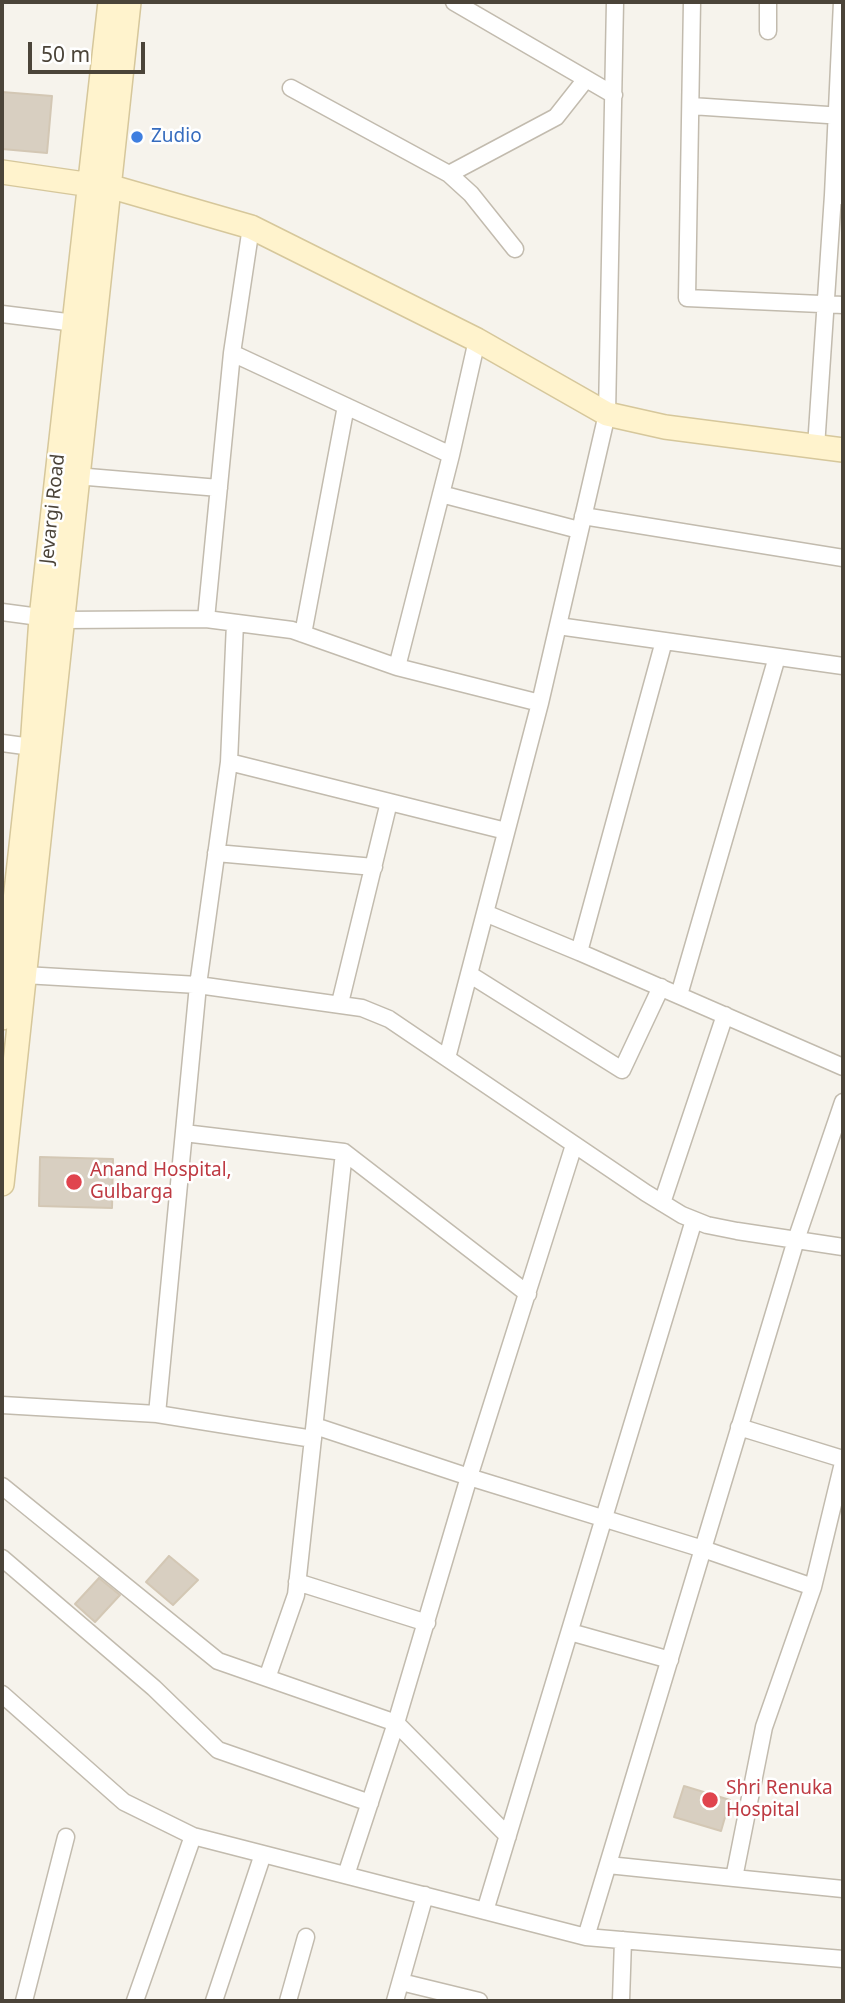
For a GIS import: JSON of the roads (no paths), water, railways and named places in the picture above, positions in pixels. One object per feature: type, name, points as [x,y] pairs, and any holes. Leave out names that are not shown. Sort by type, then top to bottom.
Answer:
[{"type":"main road","name":"Jevargi Road","points":[[2,1018],[11,973],[32,747],[51,619],[75,323],[100,186],[110,2]]},
{"type":"main road","points":[[2,1184],[11,973],[51,619],[76,476],[100,186],[129,2]]},
{"type":"main road","points":[[2,172],[100,186],[251,227],[477,340],[607,414],[665,427],[843,450]]},
{"type":"street","points":[[454,2],[614,96]]},
{"type":"street","points":[[692,2],[687,298],[843,305]]},
{"type":"street","points":[[768,2],[768,32]]},
{"type":"street","points":[[816,447],[825,304],[838,195],[842,2]]},
{"type":"street","points":[[446,1058],[540,703],[607,414],[614,96],[610,4]]},
{"type":"street","points":[[449,174],[556,117],[586,79]]},
{"type":"street","points":[[291,88],[449,174],[471,194],[515,249]]},
{"type":"street","points":[[691,106],[841,116]]},
{"type":"street","points":[[206,619],[232,353],[251,227]]},
{"type":"street","points":[[2,314],[75,323]]},
{"type":"street","points":[[397,667],[477,340]]},
{"type":"street","points":[[232,353],[451,455]]},
{"type":"street","points":[[303,634],[346,406]]},
{"type":"street","points":[[76,476],[219,488]]},
{"type":"street","points":[[441,494],[581,523],[843,558]]},
{"type":"street","points":[[2,612],[51,619],[206,619],[292,630],[397,667],[540,703]]},
{"type":"street","points":[[157,1414],[198,985],[229,762],[235,623]]},
{"type":"street","points":[[558,626],[843,666]]},
{"type":"street","points":[[579,951],[664,641]]},
{"type":"street","points":[[679,995],[777,657]]},
{"type":"street","points":[[2,743],[32,747]]},
{"type":"street","points":[[229,762],[506,831]]},
{"type":"street","points":[[340,1003],[389,802]]},
{"type":"street","points":[[216,853],[374,867]]},
{"type":"street","points":[[485,912],[843,1067]]},
{"type":"street","points":[[11,973],[198,985],[362,1008],[389,1019],[662,1203],[694,1220],[737,1231],[843,1247]]},
{"type":"street","points":[[469,974],[622,1070],[661,987]]},
{"type":"street","points":[[662,1203],[724,1015]]},
{"type":"street","points":[[586,1937],[796,1240],[843,1102]]},
{"type":"street","points":[[184,1133],[344,1152],[528,1294]]},
{"type":"street","points":[[346,1875],[396,1723],[469,1477],[574,1145]]},
{"type":"street","points":[[267,1678],[298,1582],[344,1152]]},
{"type":"street","points":[[485,1911],[694,1220]]},
{"type":"street","points":[[2,1405],[157,1414],[314,1432],[604,1518],[813,1587]]},
{"type":"street","points":[[733,1878],[764,1727],[813,1587],[843,1466],[739,1427]]},
{"type":"street","points":[[2,1486],[218,1661],[396,1723],[508,1836]]},
{"type":"street","points":[[2,1558],[154,1689],[218,1750],[370,1803]]},
{"type":"street","points":[[298,1582],[427,1623]]},
{"type":"street","points":[[570,1632],[670,1660]]},
{"type":"street","points":[[2,1694],[124,1802],[193,1836],[586,1937],[843,1959]]},
{"type":"street","points":[[135,2001],[193,1836]]},
{"type":"street","points":[[24,2001],[66,1838]]},
{"type":"street","points":[[214,2001],[263,1854]]},
{"type":"street","points":[[608,1865],[843,1888]]},
{"type":"street","points":[[396,2001],[425,1895]]},
{"type":"street","points":[[288,2001],[306,1937]]},
{"type":"street","points":[[621,2001],[623,1940]]},
{"type":"street","points":[[401,1982],[479,2001]]},
{"type":"place","name":"Zudio","points":[[137,137]]},
{"type":"place","name":"Anand Hospital, Gulbarga","points":[[74,1182]]},
{"type":"place","name":"Shri Renuka Hospital","points":[[710,1800]]}]
